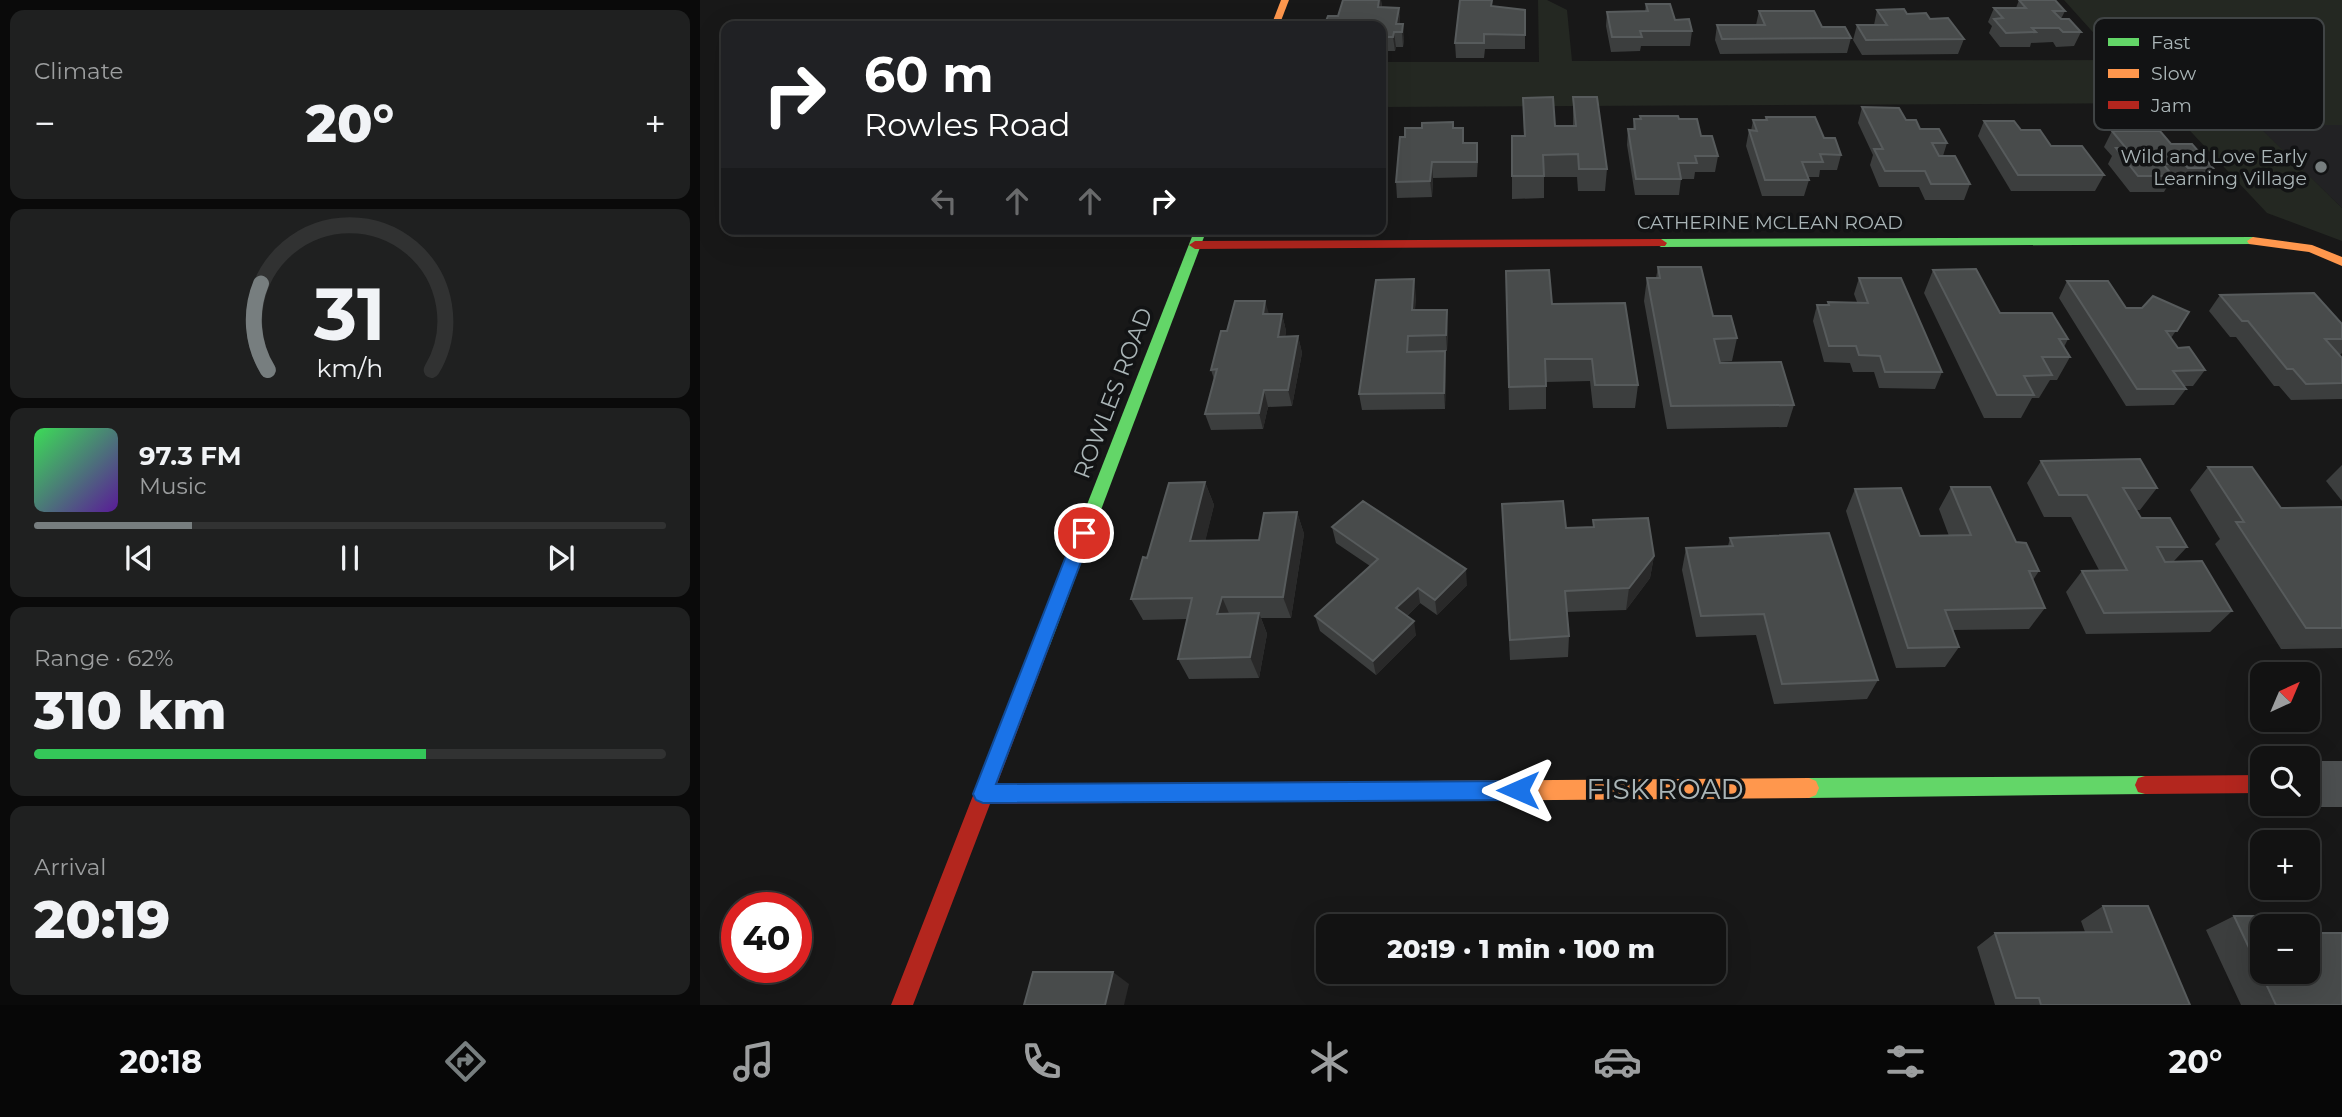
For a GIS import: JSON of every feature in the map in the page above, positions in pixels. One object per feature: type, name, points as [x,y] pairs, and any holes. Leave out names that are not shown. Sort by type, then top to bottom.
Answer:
[{"type":"street","points":[[1277,21],[1285,0]]},
{"type":"street","name":"ROWLES ROAD","points":[[902,1005],[1198,235]]},
{"type":"street","name":"CATHERINE MCLEAN ROAD","points":[[1195,245],[2263,240],[2312,249],[2342,262]]},
{"type":"street","name":"FISK ROAD","points":[[983,794],[2250,784]]},
{"type":"street","points":[[2320,784],[2342,784]]},
{"type":"shaded area","points":[[1538,0],[1547,0],[1567,10],[1572,61],[2094,60],[2094,103],[1386,107],[1386,62],[1539,62]]},
{"type":"shaded area","points":[[2064,0],[2342,0],[2342,125],[2324,125],[2324,18],[2094,18],[2094,33]]},
{"type":"shaded area","name":"Wild and Love Early Learning Village","points":[[2324,125],[2342,125],[2342,208],[2261,130],[2324,130]]},
{"type":"shaded area","points":[[2189,130],[2262,130],[2342,208],[2342,241],[2267,213]]},
{"type":"building","points":[[1343,0],[1379,0],[1378,7],[1399,8],[1396,24],[1403,24],[1402,32],[1394,32],[1393,37],[1386,37],[1386,21],[1326,21],[1328,16],[1338,16]]},
{"type":"building","points":[[1460,0],[1492,0],[1491,6],[1525,10],[1525,35],[1484,34],[1484,43],[1455,43]]},
{"type":"building","points":[[2019,0],[2055,0],[2065,11],[2053,11],[2061,19],[2069,19],[2081,32],[2063,32],[2059,28],[2032,28],[2036,32],[2006,33],[1994,19],[2003,18],[1994,8],[2026,8]]},
{"type":"building","points":[[1646,4],[1670,4],[1675,20],[1689,19],[1692,31],[1640,31],[1642,37],[1612,37],[1607,12],[1648,11]]},
{"type":"building","points":[[1904,9],[1907,14],[1926,13],[1930,19],[1948,18],[1964,39],[1866,40],[1857,25],[1887,25],[1877,10]]},
{"type":"building","points":[[1759,11],[1814,11],[1822,27],[1845,27],[1851,38],[1722,39],[1717,25],[1765,25]]},
{"type":"building","points":[[1553,97],[1555,126],[1576,126],[1573,97],[1597,97],[1607,169],[1579,169],[1578,154],[1543,155],[1544,176],[1512,176],[1512,136],[1525,136],[1523,98]]},
{"type":"building","points":[[1862,107],[1899,108],[1906,120],[1916,120],[1920,129],[1939,129],[1947,143],[1932,143],[1939,156],[1955,156],[1970,184],[1931,184],[1925,171],[1885,171],[1874,149],[1883,149]]},
{"type":"building","points":[[1640,116],[1697,119],[1701,136],[1712,136],[1718,156],[1695,156],[1697,163],[1678,163],[1681,179],[1636,179],[1628,129],[1635,129],[1634,119],[1641,119]]},
{"type":"building","points":[[1766,117],[1815,117],[1824,138],[1835,138],[1841,155],[1820,154],[1823,162],[1802,162],[1809,180],[1765,180],[1749,130],[1757,131],[1753,120],[1767,120]]},
{"type":"building","points":[[1984,121],[2014,121],[2021,130],[2040,130],[2051,146],[2082,146],[2104,175],[2018,175]]},
{"type":"building","points":[[1453,122],[1453,128],[1463,128],[1463,143],[1477,143],[1477,162],[1432,162],[1430,181],[1396,182],[1400,137],[1405,137],[1405,128],[1422,128],[1422,123]]},
{"type":"building","points":[[2112,131],[2160,131],[2171,144],[2192,144],[2213,168],[2163,164],[2173,176],[2138,176],[2116,148],[2126,148]]},
{"type":"building","points":[[1658,267],[1701,267],[1713,316],[1731,316],[1737,338],[1714,339],[1720,363],[1781,362],[1794,405],[1671,406],[1647,278],[1660,278]]},
{"type":"building","points":[[1976,269],[2000,313],[2052,313],[2068,339],[2059,339],[2070,357],[2042,357],[2052,375],[2024,376],[2034,395],[1997,395],[1933,270]]},
{"type":"building","points":[[1549,270],[1552,304],[1625,303],[1638,385],[1595,385],[1592,359],[1545,359],[1546,386],[1509,387],[1506,271]]},
{"type":"building","points":[[1859,278],[1901,278],[1942,372],[1885,372],[1880,356],[1859,355],[1856,346],[1829,346],[1817,305],[1829,305],[1828,302],[1868,303]]},
{"type":"building","points":[[1414,279],[1412,310],[1447,310],[1446,335],[1408,336],[1407,352],[1445,351],[1444,393],[1359,394],[1376,280]]},
{"type":"building","points":[[2067,281],[2108,281],[2126,308],[2142,308],[2153,296],[2189,312],[2177,331],[2166,331],[2178,348],[2189,347],[2205,370],[2173,371],[2186,389],[2137,389]]},
{"type":"building","points":[[2314,293],[2342,324],[2342,339],[2325,339],[2342,358],[2342,383],[2306,384],[2293,369],[2287,369],[2248,321],[2242,321],[2220,295]]},
{"type":"building","points":[[1235,301],[1265,301],[1263,314],[1282,314],[1278,337],[1298,336],[1288,390],[1264,390],[1259,413],[1205,414],[1217,369],[1211,370],[1221,331],[1227,331]]},
{"type":"building","points":[[2140,459],[2157,488],[2123,488],[2141,518],[2170,518],[2187,547],[2157,547],[2165,562],[2202,561],[2232,611],[2104,613],[2082,571],[2127,570],[2087,495],[2059,495],[2041,461]]},
{"type":"building","points":[[2208,467],[2252,467],[2281,508],[2342,507],[2342,628],[2306,628],[2236,522],[2244,522]]},
{"type":"building","points":[[1205,482],[1190,541],[1259,540],[1264,513],[1297,512],[1283,597],[1222,597],[1217,614],[1259,613],[1250,657],[1178,659],[1192,598],[1131,599],[1143,557],[1147,558],[1169,483]]},
{"type":"building","points":[[1951,487],[1990,487],[2016,542],[2026,543],[2039,571],[2029,571],[2045,608],[1945,610],[1959,647],[1908,648],[1855,489],[1901,488],[1920,536],[1971,535]]},
{"type":"building","points":[[1363,501],[1466,569],[1435,600],[1418,588],[1396,608],[1414,621],[1373,661],[1315,616],[1378,559],[1332,527]]},
{"type":"building","points":[[1563,501],[1566,528],[1594,527],[1593,520],[1648,518],[1654,556],[1629,588],[1565,591],[1569,636],[1510,640],[1502,504]]},
{"type":"building","points":[[1829,533],[1878,680],[1782,684],[1764,614],[1701,616],[1686,548],[1733,546],[1730,538]]},
{"type":"building","points":[[2103,906],[2148,906],[2190,1005],[2041,1005],[2039,998],[2016,998],[1995,933],[2112,932]]},
{"type":"building","points":[[2234,916],[2250,916],[2250,950]]},
{"type":"building","points":[[2320,933],[2342,933],[2342,1005],[2276,1005],[2266,984],[2320,984]]},
{"type":"building","points":[[1033,972],[1113,972],[1105,1005],[1024,1005]]},
{"type":"traffic: fast","points":[[1041,645],[1199,235]]},
{"type":"traffic: fast","points":[[1661,243],[2253,241]]},
{"type":"traffic: fast","points":[[1809,788],[2145,785]]},
{"type":"traffic: slow","points":[[1277,21],[1285,0]]},
{"type":"traffic: slow","points":[[2253,241],[2312,249],[2342,262]]},
{"type":"traffic: slow","points":[[1414,791],[1809,788]]},
{"type":"traffic: jam","points":[[1195,245],[1661,243]]},
{"type":"traffic: jam","points":[[902,1005],[1041,645]]},
{"type":"traffic: jam","points":[[2145,785],[2250,784]]},
{"type":"traffic: jam","points":[[983,794],[1414,791]]},
{"type":"place","name":"Wild and Love Early Learning Village","points":[[2321,167]]},
{"type":"route","points":[[1084,533],[983,794],[1518,790]]}]
